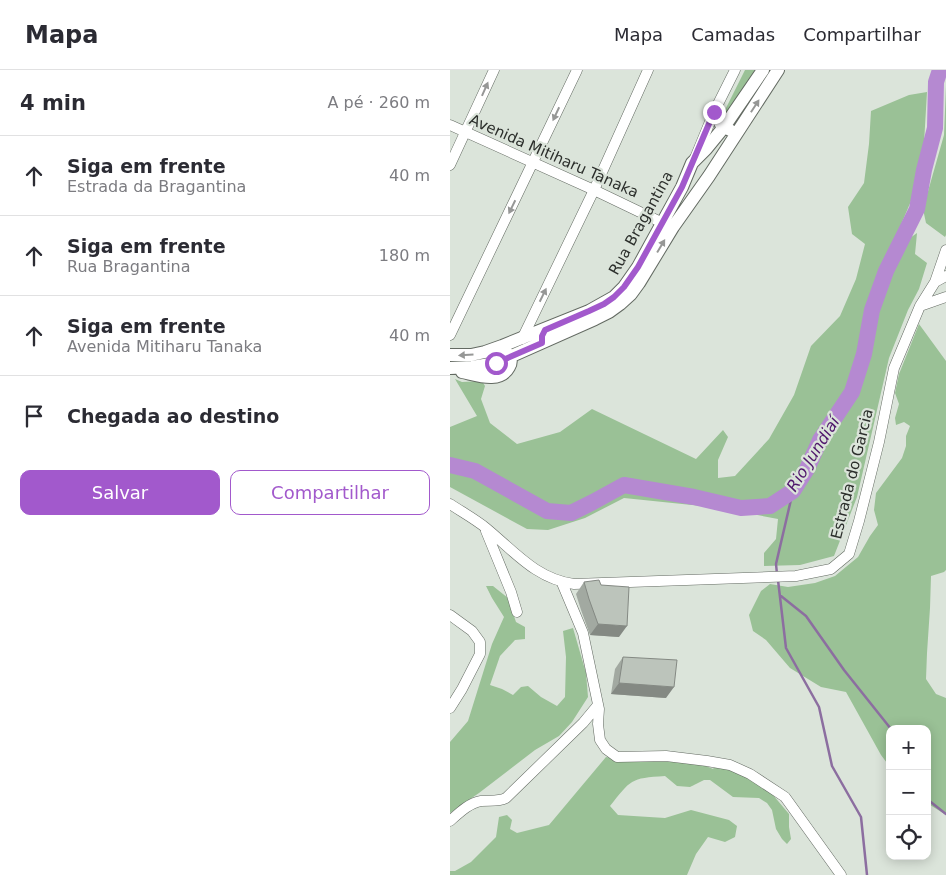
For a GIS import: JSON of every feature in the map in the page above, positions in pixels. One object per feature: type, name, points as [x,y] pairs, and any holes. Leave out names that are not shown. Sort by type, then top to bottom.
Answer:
[{"type":"main road","name":"Rua Bragantina","points":[[450,355],[471,355],[485,352],[522,339],[589,311],[614,297],[632,277],[668,225],[692,163],[724,127],[763,70]]},
{"type":"main road","points":[[450,368],[483,366],[496,363],[609,312],[620,304],[639,283],[668,225],[712,172],[778,70]]},
{"type":"main road","points":[[714,112],[724,127],[738,132]]},
{"type":"main road","points":[[706,149],[710,155],[712,172]]},
{"type":"main road","points":[[542,343],[542,336],[545,330]]},
{"type":"main road","points":[[502,346],[511,357]]},
{"type":"street","points":[[450,165],[494,70]]},
{"type":"street","points":[[450,335],[576,70]]},
{"type":"street","points":[[522,339],[594,190],[648,70]]},
{"type":"street","points":[[692,163],[735,70]]},
{"type":"street","name":"Avenida Mitiharu Tanaka","points":[[450,125],[668,225]]},
{"type":"street","points":[[935,282],[946,250]]},
{"type":"street","name":"Estrada do Garcia","points":[[562,583],[583,584],[796,576],[831,569],[848,554],[863,504],[894,368],[920,306],[935,282],[946,276]]},
{"type":"street","points":[[920,306],[946,297]]},
{"type":"street","points":[[450,504],[484,527],[534,570],[562,583],[583,633],[598,705],[598,731],[600,740],[606,749],[617,757],[674,757],[730,765],[750,774],[785,797],[841,875]]},
{"type":"street","points":[[484,527],[508,584],[517,612]]},
{"type":"street","points":[[450,614],[472,631],[480,642],[480,654],[462,690],[450,708]]},
{"type":"street","points":[[450,821],[470,805],[482,801],[506,798],[583,723],[598,705]]},
{"type":"green space","points":[[745,70],[755,70],[726,119],[722,116]]},
{"type":"green space","points":[[946,86],[945,237],[926,223],[923,209],[944,135]]},
{"type":"green space","points":[[927,92],[924,143],[911,201],[889,253],[917,233],[915,254],[927,263],[919,289],[908,310],[889,358],[857,497],[834,556],[800,565],[764,566],[764,553],[776,539],[778,519],[721,508],[624,498],[585,518],[548,530],[527,529],[450,487],[450,427],[477,416],[455,379],[462,382],[482,381],[485,386],[481,399],[490,423],[517,444],[560,432],[592,409],[696,459],[723,430],[728,437],[718,460],[718,478],[735,476],[769,439],[794,395],[811,346],[840,316],[856,279],[865,244],[852,234],[848,207],[864,183],[871,111],[909,95]]},
{"type":"green space","points":[[919,324],[946,361],[946,570],[931,576],[926,679],[936,694],[946,698],[946,815],[931,806],[931,725],[886,725],[886,762],[846,692],[821,687],[790,668],[766,640],[753,631],[749,615],[761,591],[770,584],[788,587],[815,583],[835,576],[858,557],[878,525],[874,510],[876,493],[902,458],[910,426],[904,422],[896,425],[895,418],[899,404],[895,393],[899,374]]},
{"type":"green space","points":[[486,586],[493,586],[508,598],[516,622],[525,627],[525,639],[515,640],[500,656],[490,685],[513,695],[521,687],[528,686],[541,697],[557,706],[565,697],[566,657],[563,631],[573,628],[586,673],[588,697],[572,722],[559,736],[535,750],[450,813],[450,742],[468,721],[492,644],[504,617]]},
{"type":"green space","points":[[606,757],[680,760],[697,763],[713,769],[716,765],[749,777],[773,795],[789,814],[791,839],[787,844],[782,839],[776,829],[772,810],[767,803],[759,798],[733,797],[710,780],[704,780],[690,787],[677,786],[665,776],[653,777],[632,782],[610,806],[618,815],[665,818],[691,810],[729,820],[737,826],[735,837],[725,842],[708,837],[696,854],[687,875],[450,875],[450,871],[455,871],[471,862],[496,837],[499,817],[507,815],[512,820],[510,829],[517,833],[549,825]]},
{"type":"building","points":[[599,580],[601,585],[629,587],[627,626],[598,624],[584,582]]},
{"type":"building","points":[[623,657],[677,660],[674,687],[619,683]]},
{"type":"waterway","name":"Rio Jundiaí","points":[[450,465],[475,471],[547,511],[571,513],[624,485],[694,497],[741,508],[770,506],[793,491],[807,469],[820,440],[852,392],[864,354],[872,310],[886,271],[917,209],[924,170],[935,128],[936,82],[940,70]]},
{"type":"waterway","points":[[777,574],[776,564],[793,491]]},
{"type":"waterway","points":[[778,580],[786,648],[819,707],[832,766],[861,817],[867,875]]},
{"type":"waterway","points":[[781,596],[806,616],[844,670],[888,725]]},
{"type":"waterway","points":[[931,802],[946,814]]},
{"type":"route","points":[[496,363],[542,343],[541,339],[545,330],[604,304],[624,287],[638,267],[682,187],[714,112]]}]
